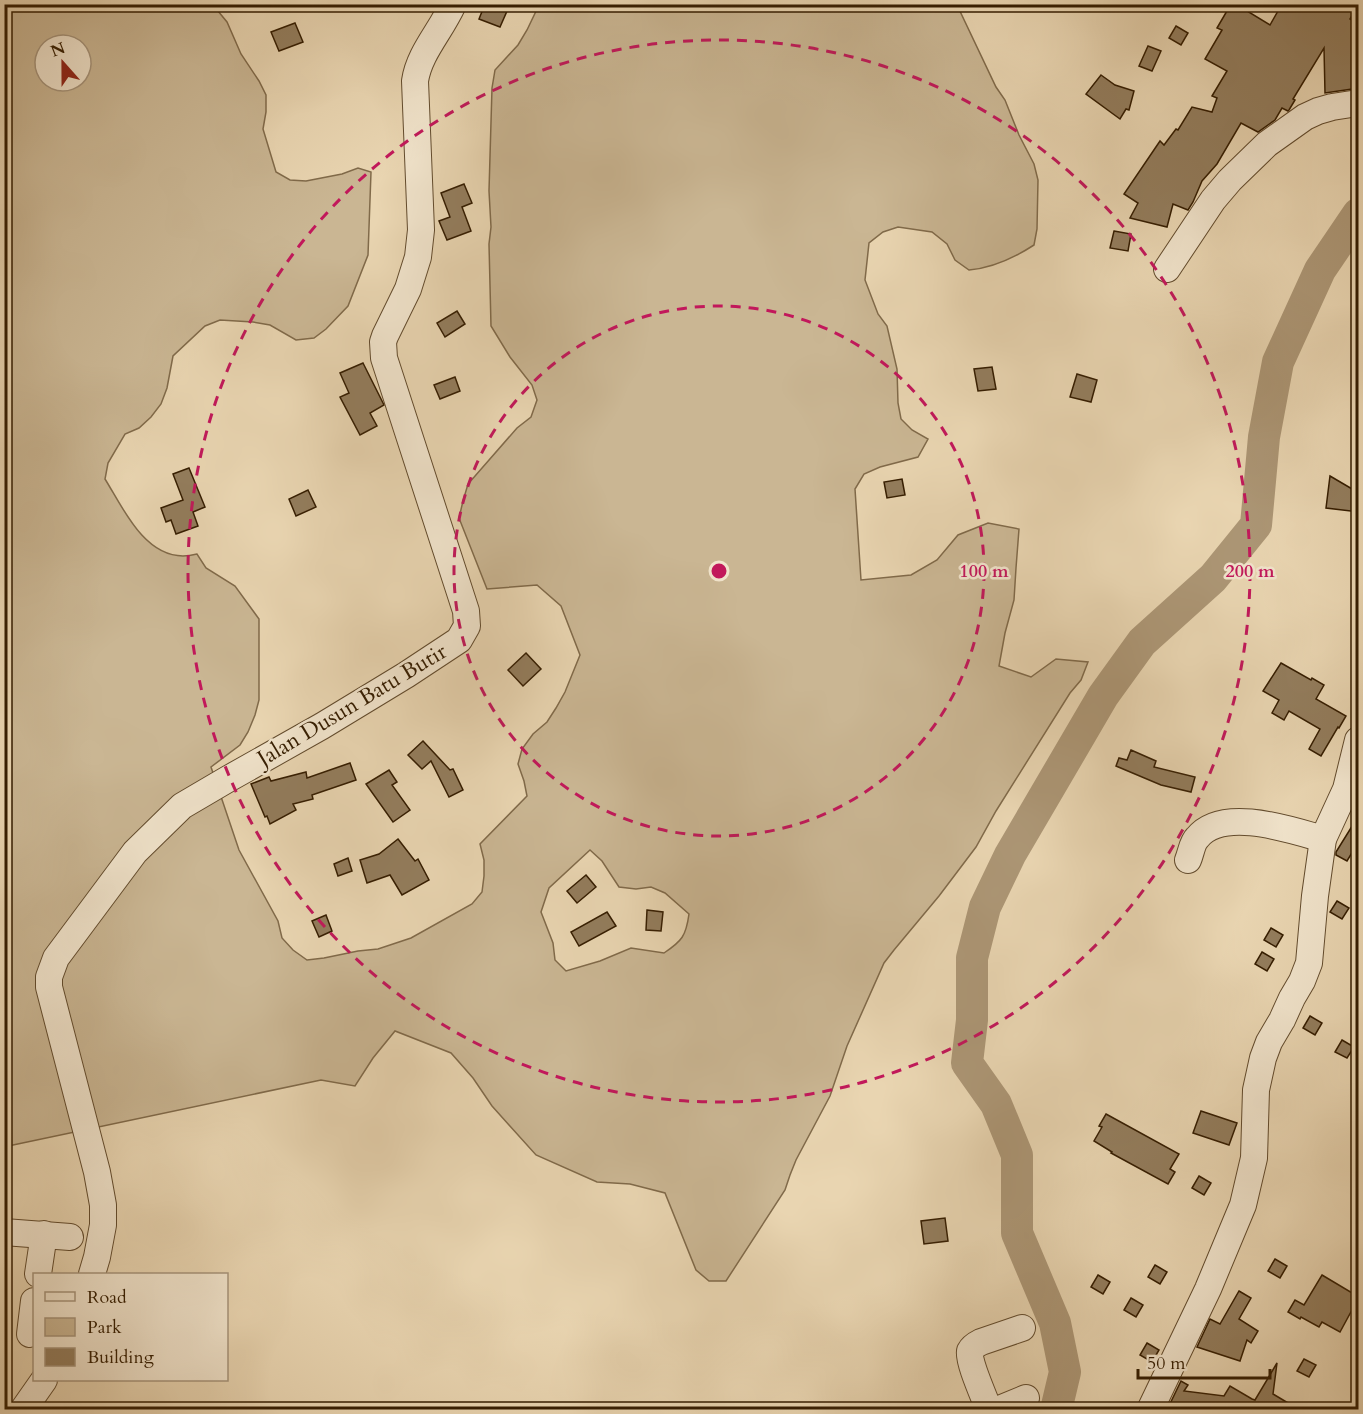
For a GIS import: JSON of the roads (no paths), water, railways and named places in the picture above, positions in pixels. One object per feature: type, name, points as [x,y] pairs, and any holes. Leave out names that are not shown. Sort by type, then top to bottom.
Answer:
[{"type":"street","name":"Jalan Dusun Batu Butir","points":[[93,1273],[103,1226],[103,1205],[98,1172],[49,987],[49,977],[56,958],[135,852],[182,806],[406,675],[459,640],[467,626],[466,611],[383,351],[386,336],[408,289],[418,257],[421,230],[415,81],[417,71],[453,4]]},
{"type":"street","points":[[1167,269],[1213,200],[1267,144],[1305,117],[1318,111],[1359,103]]},
{"type":"street","points":[[1150,1410],[1203,1299],[1243,1205],[1254,1158],[1256,1090],[1263,1058],[1309,963],[1323,839],[1346,789],[1359,740]]},
{"type":"street","points":[[1188,860],[1196,839],[1210,826],[1227,823],[1250,822],[1323,839]]},
{"type":"street","points":[[4,1232],[70,1238]]},
{"type":"street","points":[[38,1273],[44,1234]]},
{"type":"street","points":[[30,1334],[33,1309]]},
{"type":"street","points":[[989,1410],[970,1359],[971,1350],[981,1342],[1022,1328]]},
{"type":"street","points":[[23,1410],[43,1381]]},
{"type":"street","points":[[997,1410],[1026,1398]]},
{"type":"waterway","points":[[1056,1410],[1065,1372],[1055,1323],[1017,1233],[1017,1155],[996,1104],[967,1063],[972,1020],[972,958],[985,907],[1010,855],[1103,696],[1142,642],[1213,578],[1256,525],[1264,437],[1278,362],[1320,270],[1358,214]]}]
